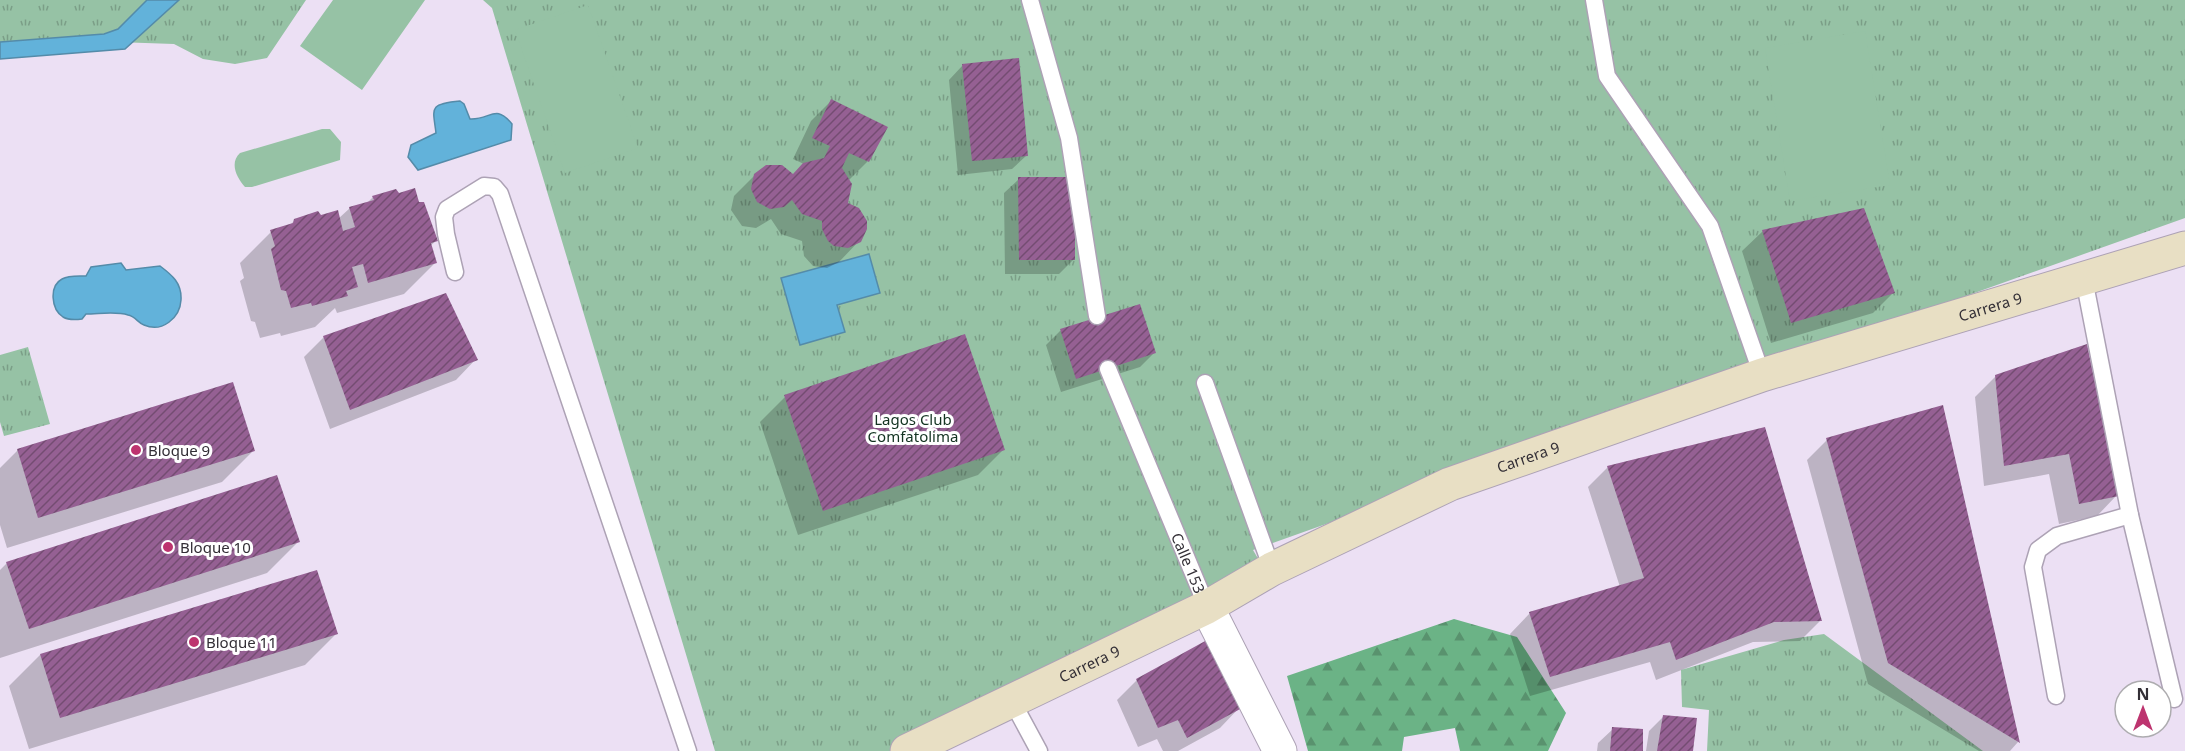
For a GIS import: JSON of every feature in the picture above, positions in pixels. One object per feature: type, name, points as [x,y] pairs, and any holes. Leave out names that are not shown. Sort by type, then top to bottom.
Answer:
[{"type":"street","name":"Carrera 9","points":[[928,746],[1012,701],[1207,607],[1272,569],[1450,484],[1762,375],[2185,248]]},
{"type":"street","name":"Calle 153","points":[[1207,607],[1280,751]]},
{"type":"lane","points":[[1030,0],[1069,138],[1097,316]]},
{"type":"lane","points":[[1594,0],[1607,76],[1710,226],[1762,375]]},
{"type":"lane","points":[[455,272],[446,234],[444,217],[447,209],[484,186],[494,188],[500,194],[688,751]]},
{"type":"lane","points":[[2084,279],[2130,515],[2174,699]]},
{"type":"lane","name":"Calle 153","points":[[1108,369],[1207,607]]},
{"type":"lane","points":[[1205,383],[1272,569]]},
{"type":"lane","points":[[2056,696],[2033,567],[2038,550],[2057,536],[2130,515]]},
{"type":"lane","points":[[1012,701],[1039,751]]},
{"type":"green space","points":[[0,0],[306,0],[267,58],[235,64],[203,59],[174,44],[116,42],[0,50]]},
{"type":"green space","points":[[333,0],[425,0],[362,90],[300,46]]},
{"type":"green space","name":"Lagos Club Comfatolima","points":[[483,0],[2185,0],[2185,218],[1253,550],[1263,567],[901,751],[715,751],[492,8]]},
{"type":"green space","points":[[588,5],[638,148],[565,173],[515,30]]},
{"type":"green space","points":[[1865,31],[1890,185],[1790,201],[1765,48]]},
{"type":"green space","points":[[322,129],[330,129],[341,142],[340,160],[252,187],[245,187],[239,179],[235,170],[235,161],[240,153]]},
{"type":"green space","points":[[28,347],[50,424],[4,436],[0,422],[0,355]]},
{"type":"green space","points":[[1454,619],[1517,637],[1566,713],[1548,751],[1460,751],[1455,728],[1404,737],[1402,751],[1308,751],[1287,676]]},
{"type":"green space","points":[[1824,634],[1983,751],[1707,751],[1709,710],[1682,707],[1681,670],[1784,640]]},
{"type":"water","points":[[147,0],[179,0],[125,49],[0,59],[0,42],[104,34],[118,29]]},
{"type":"water","points":[[460,101],[464,104],[470,119],[497,113],[506,118],[512,124],[511,140],[418,170],[408,157],[411,145],[436,133],[434,113],[438,106]]},
{"type":"water","points":[[869,254],[880,293],[837,305],[845,332],[800,345],[781,278]]},
{"type":"water","points":[[121,263],[126,270],[160,266],[175,280],[180,289],[181,300],[174,318],[163,325],[151,327],[123,314],[86,314],[82,319],[74,320],[65,318],[59,313],[53,298],[58,282],[68,277],[86,276],[91,267]]},
{"type":"building","points":[[1019,58],[1028,156],[972,161],[962,64]]},
{"type":"building","points":[[831,99],[888,127],[869,162],[849,153],[842,168],[852,184],[848,203],[859,208],[867,221],[867,229],[861,242],[848,248],[834,246],[828,241],[822,229],[822,221],[802,214],[792,200],[784,207],[770,209],[757,202],[751,189],[754,174],[766,165],[782,165],[793,174],[803,163],[824,158],[830,146],[812,138]]},
{"type":"building","points":[[1018,177],[1075,177],[1075,260],[1019,260]]},
{"type":"building","points":[[415,188],[419,202],[424,202],[438,241],[431,243],[437,263],[368,283],[363,264],[352,267],[358,287],[346,291],[348,296],[312,306],[311,303],[291,308],[286,291],[281,290],[271,249],[275,246],[270,230],[293,223],[294,219],[318,211],[321,215],[338,210],[343,231],[355,227],[349,207],[374,200],[372,196],[396,189],[399,193]]},
{"type":"building","points":[[1864,208],[1895,293],[1791,323],[1762,230]]},
{"type":"building","points":[[446,293],[478,360],[350,410],[323,336]]},
{"type":"building","points":[[1140,304],[1156,353],[1076,379],[1060,329]]},
{"type":"building","points":[[965,334],[1005,450],[823,511],[784,395]]},
{"type":"building","points":[[2087,344],[2119,496],[2079,504],[2069,454],[2004,466],[1995,375]]},
{"type":"building","name":"Bloque 9","points":[[233,382],[255,451],[38,518],[17,449]]},
{"type":"building","points":[[1943,405],[2020,743],[1888,663],[1826,438]]},
{"type":"building","points":[[1765,427],[1822,621],[1774,622],[1676,660],[1670,642],[1550,677],[1529,612],[1644,578],[1607,466]]},
{"type":"building","name":"Bloque 10","points":[[277,475],[300,542],[29,629],[6,562]]},
{"type":"building","name":"Bloque 11","points":[[317,570],[338,634],[60,718],[40,654]]},
{"type":"building","points":[[1207,640],[1242,708],[1187,738],[1178,720],[1158,728],[1136,679]]},
{"type":"building","points":[[1663,715],[1697,718],[1693,751],[1657,751]]},
{"type":"building","points":[[1612,727],[1643,729],[1643,751],[1610,751]]},
{"type":"place","name":"Bloque 9","points":[[136,450]]},
{"type":"place","name":"Bloque 10","points":[[168,547]]},
{"type":"place","name":"Bloque 11","points":[[194,642]]}]
